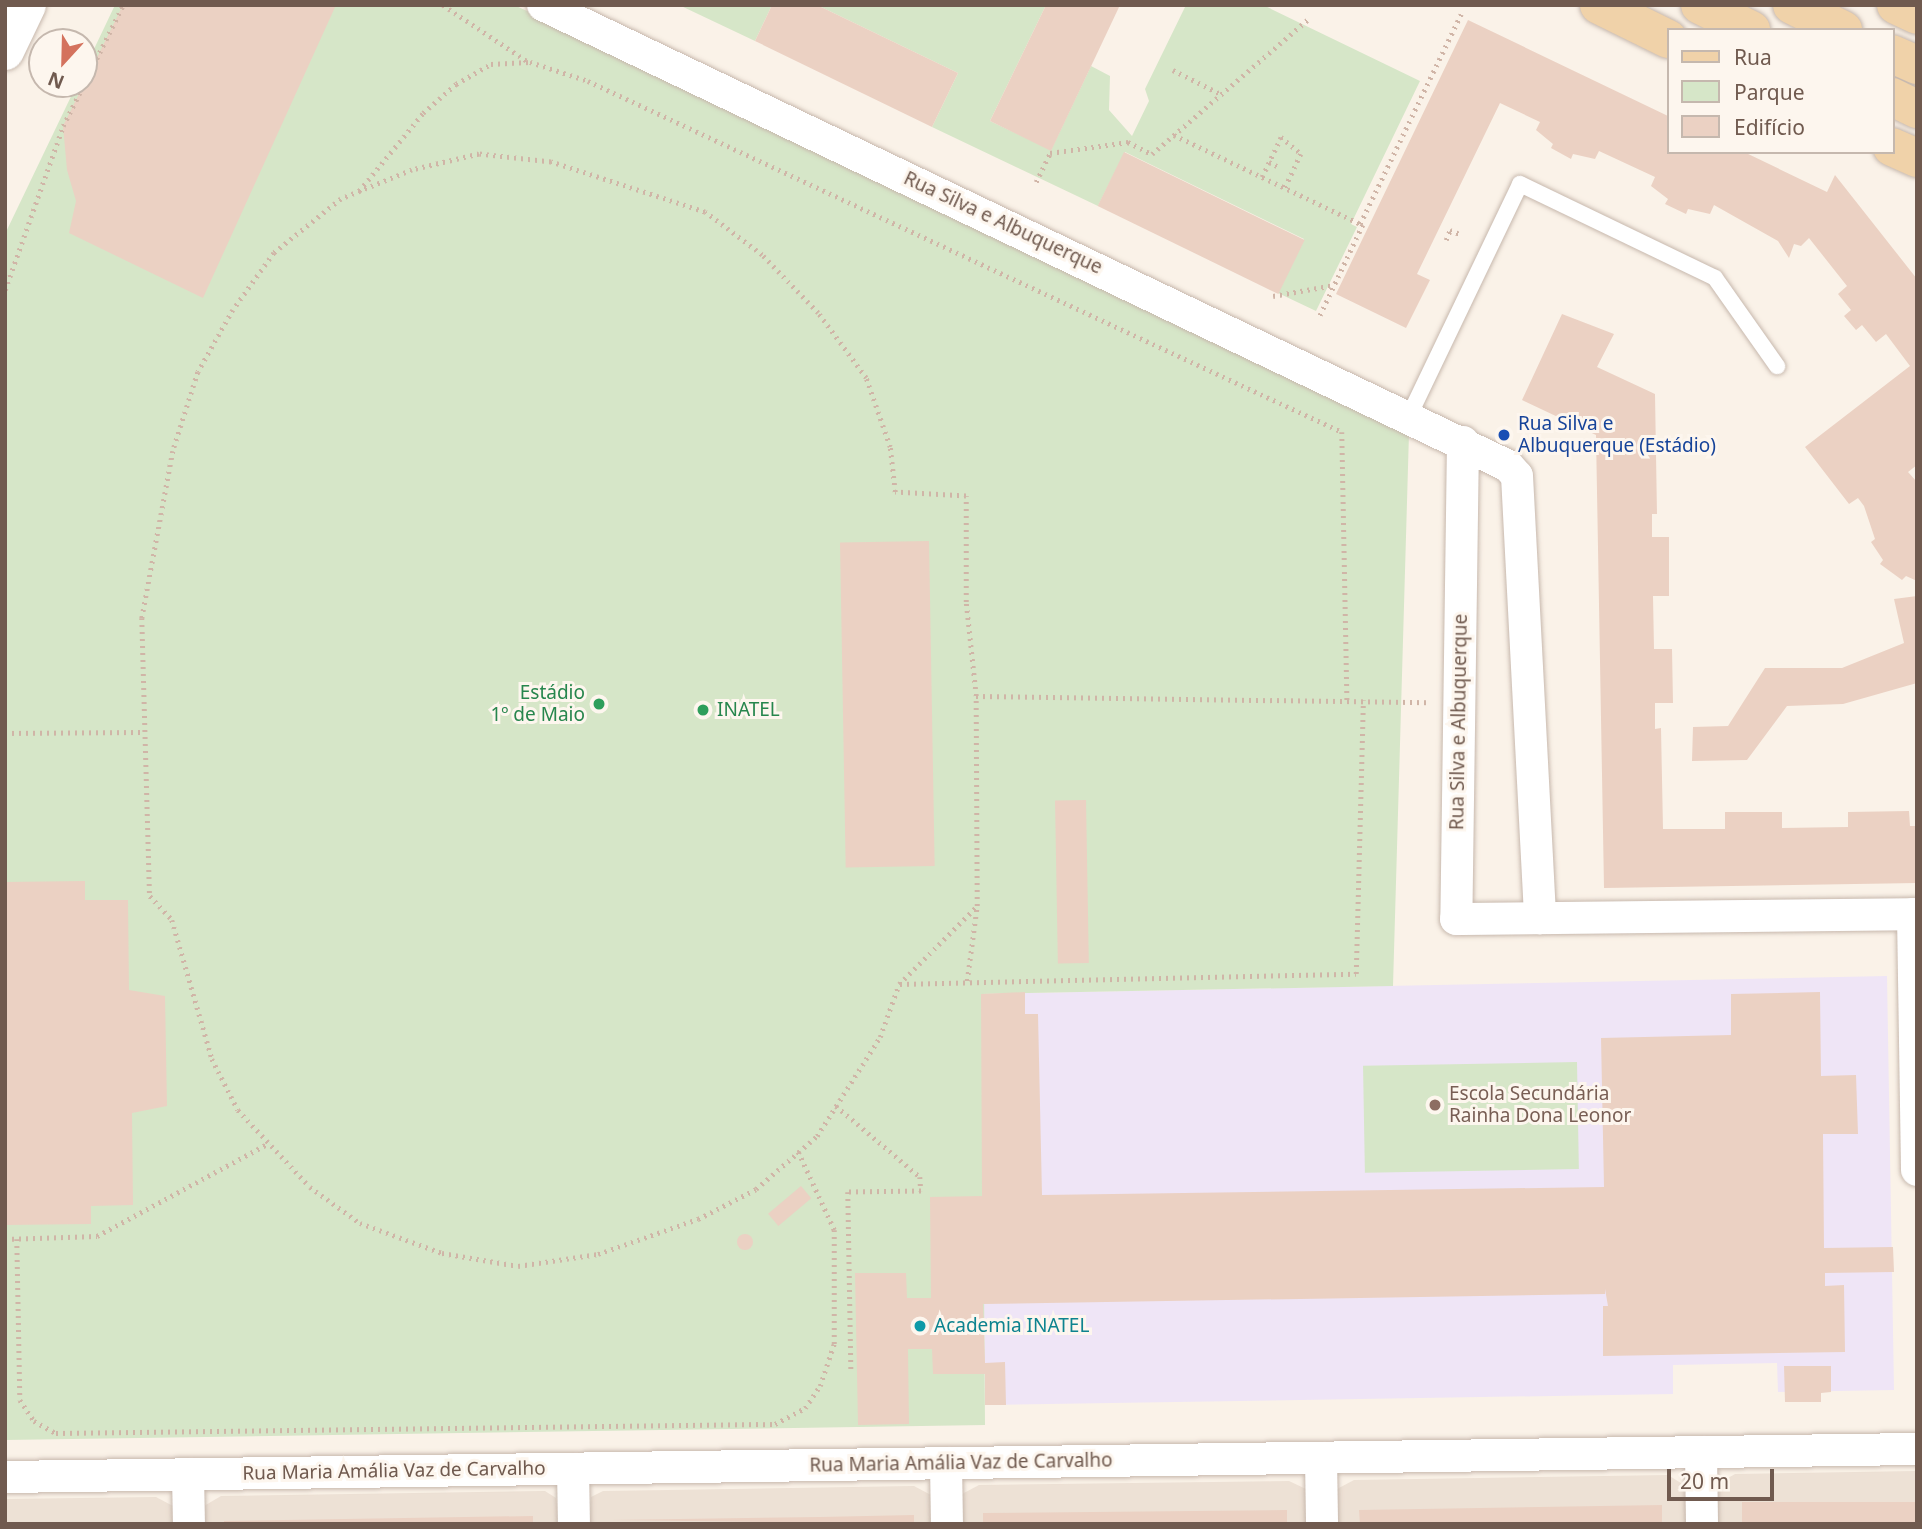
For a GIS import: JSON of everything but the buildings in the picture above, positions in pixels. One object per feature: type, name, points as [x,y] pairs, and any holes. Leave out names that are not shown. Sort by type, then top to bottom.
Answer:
[{"type":"main road","points":[[1599,5],[1666,38]]},
{"type":"main road","points":[[1700,5],[1747,28]]},
{"type":"main road","points":[[1792,5],[1839,28]]},
{"type":"main road","points":[[1896,5],[1917,15]]},
{"type":"main road","points":[[1894,55],[1917,65]]},
{"type":"main road","points":[[1894,98],[1917,109]]},
{"type":"main road","points":[[1894,147],[1917,158]]},
{"type":"street","points":[[5,51],[27,5]]},
{"type":"street","name":"Rua Silva e Albuquerque","points":[[543,5],[1463,442],[1517,476],[1540,918]]},
{"type":"street","name":"Rua Silva e Albuquerque","points":[[1463,442],[1456,919],[1915,914]]},
{"type":"street","points":[[1915,914],[1917,1170]]},
{"type":"street","name":"Rua Maria Amália Vaz de Carvalho","points":[[5,1477],[1917,1449]]},
{"type":"street","points":[[1701,1452],[1702,1524]]},
{"type":"street","points":[[1321,1458],[1322,1524]]},
{"type":"street","points":[[946,1463],[947,1524]]},
{"type":"street","points":[[573,1469],[574,1524]]},
{"type":"street","points":[[188,1474],[189,1524]]},
{"type":"lane","points":[[1409,416],[1520,184],[1715,278],[1777,366]]},
{"type":"path","points":[[98,56],[123,5]]},
{"type":"path","points":[[443,5],[530,62],[588,81],[1342,432],[1347,700]]},
{"type":"path","points":[[1318,318],[1461,13]]},
{"type":"path","points":[[1036,182],[1050,153],[1128,142],[1152,154],[1307,20]]},
{"type":"path","points":[[357,192],[423,113],[456,84],[491,64],[530,62]]},
{"type":"path","points":[[1172,70],[1221,94]]},
{"type":"path","points":[[5,290],[63,126],[77,98]]},
{"type":"path","points":[[1174,135],[1360,224]]},
{"type":"path","points":[[1262,177],[1281,137],[1301,154],[1285,188]]},
{"type":"path","points":[[967,981],[977,906],[976,696],[966,602],[966,496],[895,492],[890,446],[866,378],[818,313],[762,255],[705,212],[551,162],[479,154],[412,170],[357,192],[341,200],[274,253],[233,310],[198,372],[173,451],[142,618],[143,733],[150,896],[172,920],[212,1059],[238,1110],[310,1187],[360,1223],[442,1252],[518,1266],[598,1254],[698,1219],[756,1189],[817,1136],[880,1037],[899,984],[977,906]]},
{"type":"path","points":[[1269,162],[1281,168]]},
{"type":"path","points":[[1446,240],[1450,230],[1460,234]]},
{"type":"path","points":[[1273,296],[1335,285]]},
{"type":"path","points":[[976,696],[1441,702]]},
{"type":"path","points":[[899,984],[1356,974],[1363,701]]},
{"type":"path","points":[[5,733],[143,733]]},
{"type":"path","points":[[836,1106],[920,1177],[921,1191],[848,1192],[851,1369]]},
{"type":"path","points":[[5,1239],[97,1236],[269,1143]]},
{"type":"path","points":[[17,1239],[20,1400],[34,1421],[56,1433],[775,1424],[805,1408],[820,1386],[834,1344],[834,1230],[798,1153]]},
{"type":"shaded area","name":"Escola Secundária Rainha Dona Leonor","points":[[1887,976],[1894,1390],[1778,1392],[1777,1363],[1673,1365],[1673,1394],[985,1405],[981,994]]},
{"type":"shaded area","points":[[1917,1471],[1917,1524],[1717,1524],[1719,1483],[1735,1474]]},
{"type":"shaded area","points":[[1668,1475],[1684,1485],[1687,1524],[1335,1524],[1337,1489],[1354,1480]]},
{"type":"shaded area","points":[[1289,1481],[1306,1489],[1309,1524],[960,1524],[962,1494],[979,1485]]},
{"type":"shaded area","points":[[914,1486],[931,1495],[934,1524],[590,1524],[591,1497],[603,1491]]},
{"type":"shaded area","points":[[545,1491],[556,1498],[559,1524],[202,1524],[204,1506],[221,1496]]},
{"type":"shaded area","points":[[156,1497],[173,1506],[176,1524],[5,1524],[5,1499]]},
{"type":"green space","name":"INATEL","points":[[115,5],[514,5],[1026,240],[1409,433],[1393,986],[982,994],[985,1425],[5,1440],[5,234],[70,98],[98,98],[98,41]]},
{"type":"green space","points":[[679,5],[772,5],[755,41]]},
{"type":"green space","points":[[817,5],[1046,5],[990,121],[1051,150],[1091,66],[1110,76],[1109,110],[1132,136],[1149,101],[1145,89],[1186,5],[1263,5],[1420,81],[1351,224],[1357,227],[1316,311],[1278,293],[1304,239],[1125,152],[1098,206],[932,127],[958,73]]},
{"type":"green space","points":[[1577,1062],[1579,1169],[1365,1173],[1363,1066]]},
{"type":"place","name":"Rua Silva e Albuquerque (Estádio)","points":[[1504,435]]},
{"type":"place","name":"Estádio 1º de Maio","points":[[599,704]]},
{"type":"place","name":"INATEL","points":[[703,710]]},
{"type":"place","name":"Escola Secundária Rainha Dona Leonor","points":[[1435,1105]]},
{"type":"place","name":"Academia INATEL","points":[[920,1326]]}]
